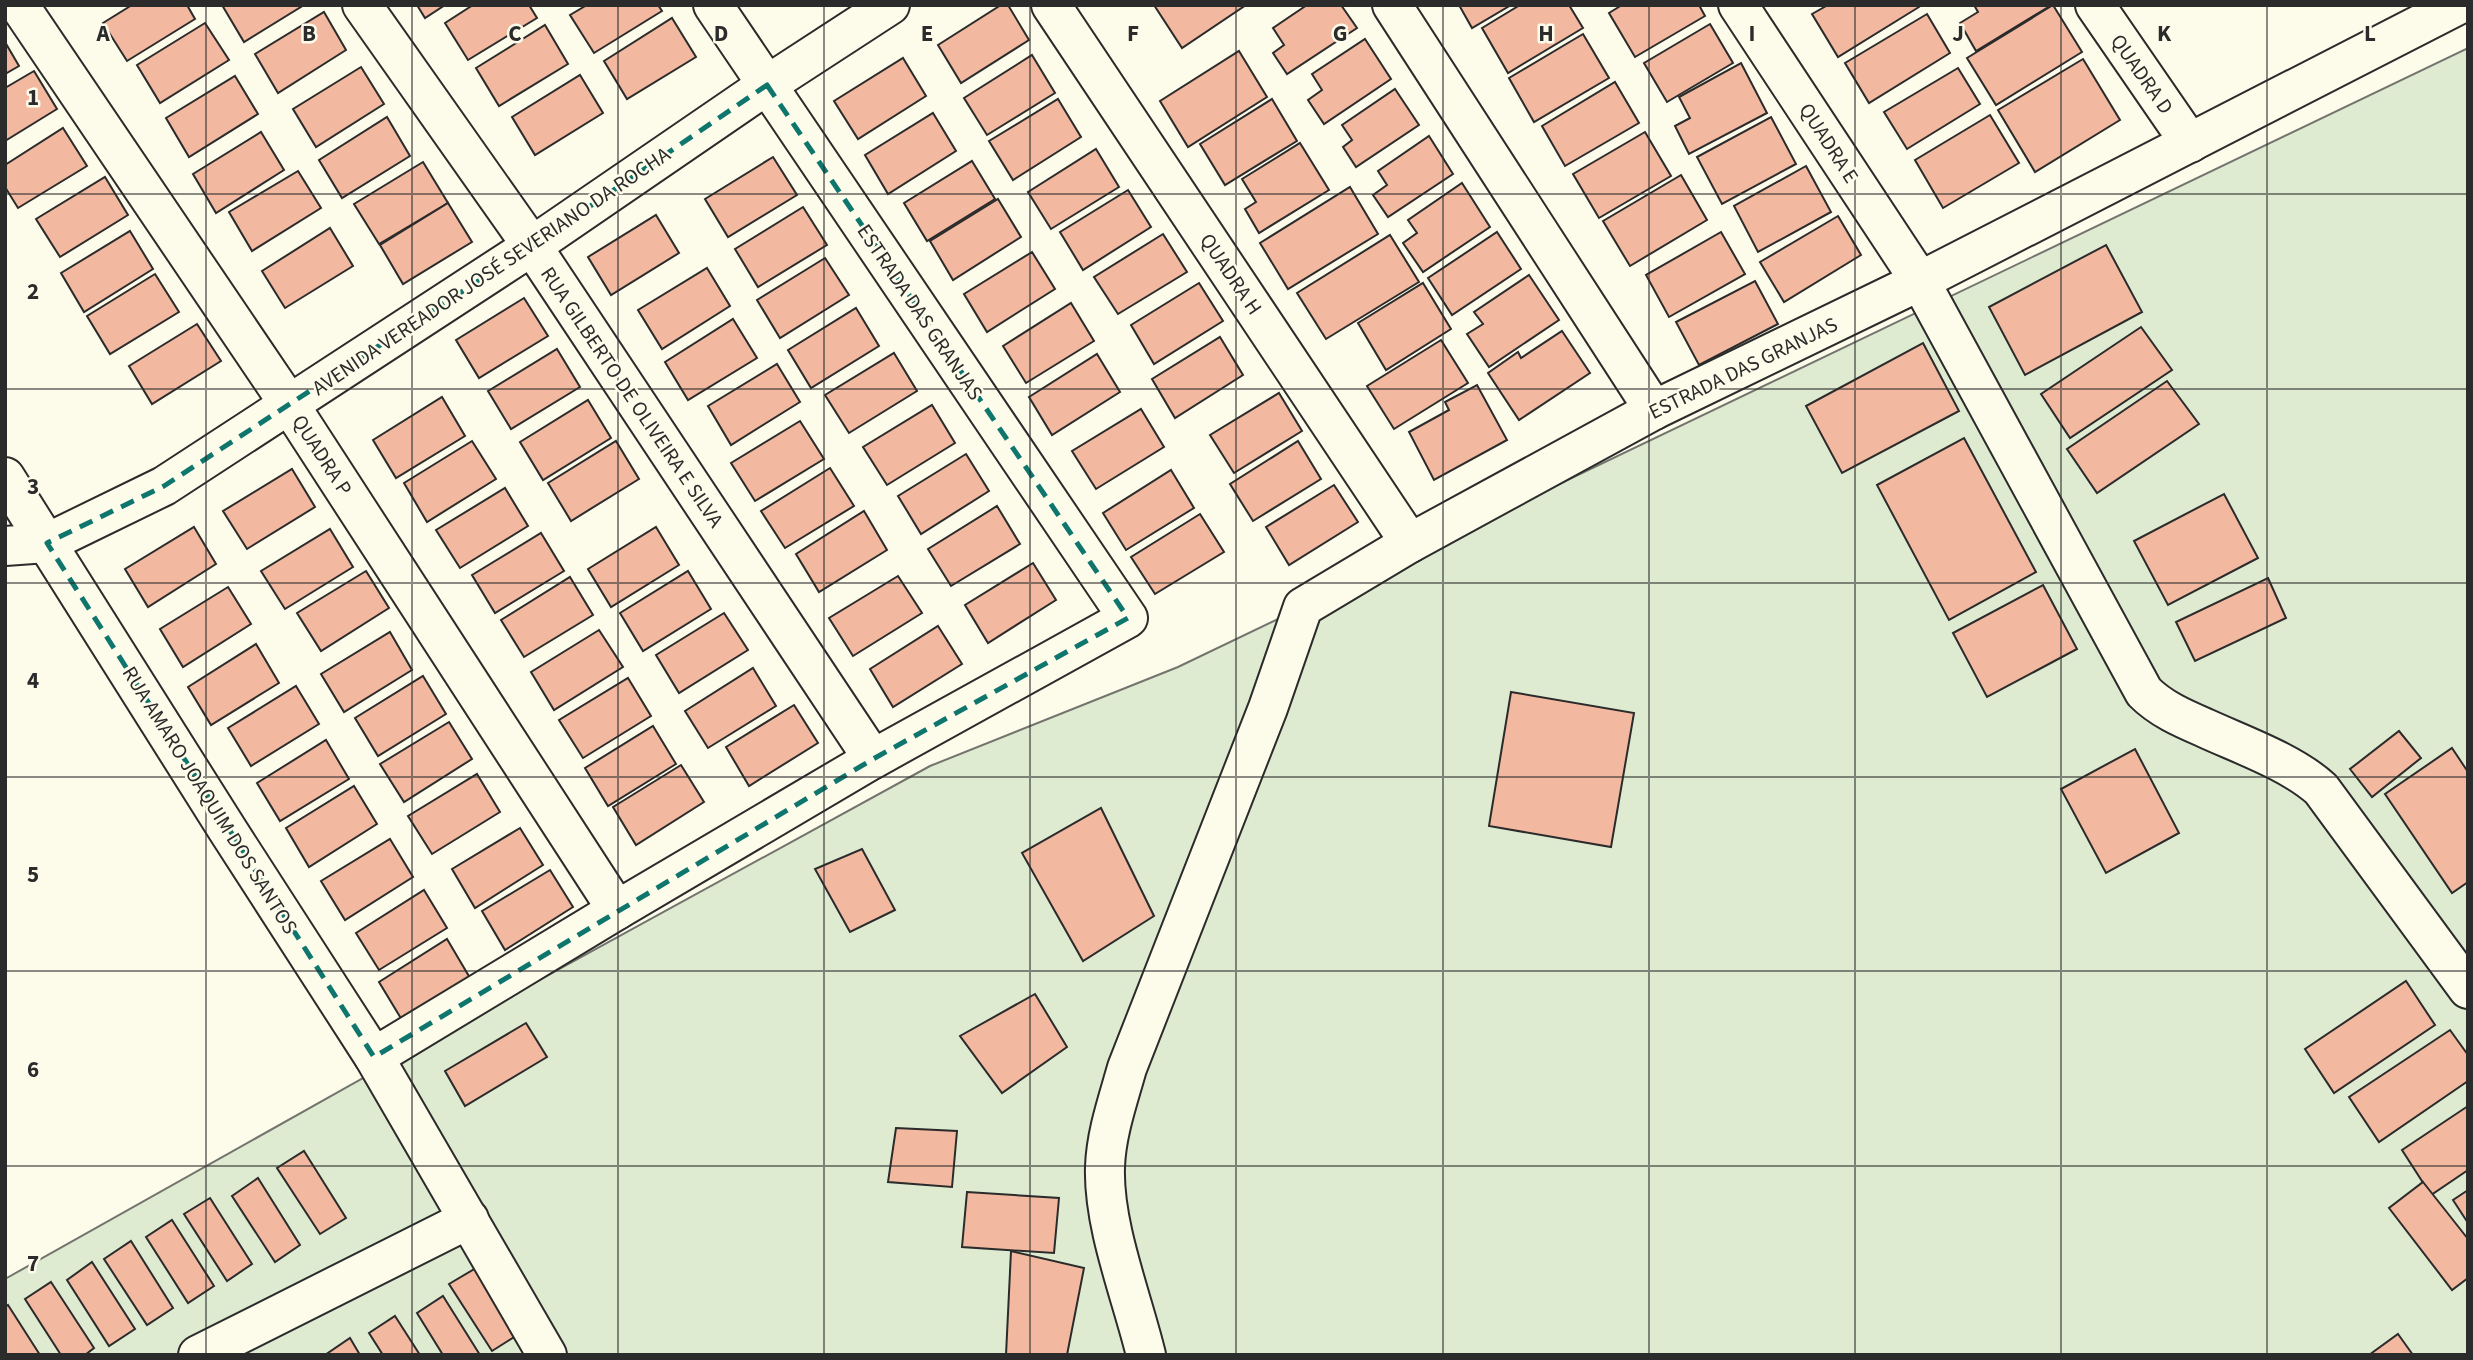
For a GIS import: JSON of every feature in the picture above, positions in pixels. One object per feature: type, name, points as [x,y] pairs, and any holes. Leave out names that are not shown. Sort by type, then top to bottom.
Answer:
[{"type":"street","name":"QUADRA P","points":[[19,5],[289,404],[617,910]]},
{"type":"street","name":"RUA GILBERTO DE OLIVEIRA E SILVA","points":[[362,5],[532,247],[873,759]]},
{"type":"street","name":"ESTRADA DAS GRANJAS","points":[[713,5],[1128,618],[873,759]]},
{"type":"street","name":"AVENIDA VEREADOR JOSÉ SEVERIANO DA ROCHA","points":[[47,543],[164,486],[532,247],[767,85],[890,5]]},
{"type":"street","name":"QUADRA H","points":[[1051,5],[1410,543]]},
{"type":"street","points":[[1392,5],[1654,411]]},
{"type":"street","name":"QUADRA E","points":[[1738,5],[1920,281],[2144,692],[2171,713],[2310,779],[2321,789],[2468,989]]},
{"type":"street","name":"QUADRA D","points":[[2095,5],[2190,143]]},
{"type":"street","name":"ESTRADA DAS GRANJAS","points":[[1146,1355],[1106,1206],[1105,1165],[1111,1127],[1127,1068],[1268,708],[1303,607],[1410,543],[1654,411],[1920,281],[2458,5]]},
{"type":"street","name":"RUA AMARO JOAQUIM DOS SANTOS","points":[[5,477],[374,1057],[547,1355]]},
{"type":"street","points":[[5,546],[47,543]]},
{"type":"street","points":[[374,1057],[873,759]]},
{"type":"street","points":[[198,1355],[469,1219]]},
{"type":"highlighted area","points":[[767,85],[1128,618],[873,759],[374,1057],[47,543],[164,486],[532,246]]},
{"type":"green space","points":[[2468,48],[2468,1355],[5,1355],[5,1279],[470,1018],[930,766],[1178,667]]},
{"type":"building","points":[[132,5],[187,5],[195,19],[127,61],[103,23]]},
{"type":"building","points":[[222,5],[304,5],[244,42]]},
{"type":"building","points":[[417,5],[445,5],[425,18]]},
{"type":"building","points":[[473,5],[529,5],[537,18],[468,60],[445,23]]},
{"type":"building","points":[[587,5],[658,5],[662,11],[594,53],[570,15]]},
{"type":"building","points":[[1001,5],[1008,5],[1029,40],[961,83],[938,45]]},
{"type":"building","points":[[1154,5],[1246,5],[1182,48]]},
{"type":"building","points":[[1307,5],[1341,5],[1357,28],[1287,74],[1273,53],[1284,45],[1273,28]]},
{"type":"building","points":[[1459,5],[1511,5],[1472,28]]},
{"type":"building","points":[[1520,5],[1569,5],[1583,28],[1508,73],[1482,28]]},
{"type":"building","points":[[1622,5],[1699,5],[1705,16],[1635,57],[1609,13]]},
{"type":"building","points":[[1828,5],[1919,7],[1838,57],[1812,14]]},
{"type":"building","points":[[1974,5],[2050,6],[1976,51],[1960,23],[1978,12]]},
{"type":"building","points":[[2053,5],[2082,52],[1996,105],[1967,58]]},
{"type":"building","points":[[324,12],[346,50],[278,93],[255,54]]},
{"type":"building","points":[[1927,14],[1950,53],[1869,103],[1845,63]]},
{"type":"building","points":[[672,18],[696,57],[627,99],[604,61]]},
{"type":"building","points":[[205,23],[229,60],[160,103],[137,65]]},
{"type":"building","points":[[1710,24],[1733,63],[1667,102],[1644,63]]},
{"type":"building","points":[[545,25],[568,64],[499,106],[476,68]]},
{"type":"building","points":[[1583,34],[1609,78],[1534,122],[1509,78]]},
{"type":"building","points":[[1365,39],[1391,79],[1324,124],[1308,100],[1322,90],[1312,74]]},
{"type":"building","points":[[5,42],[19,66],[5,74]]},
{"type":"building","points":[[1239,51],[1267,97],[1188,147],[1160,101]]},
{"type":"building","points":[[1032,55],[1055,93],[987,135],[964,98]]},
{"type":"building","points":[[903,58],[926,96],[858,139],[834,101]]},
{"type":"building","points":[[2083,59],[2120,120],[2035,172],[1998,110]]},
{"type":"building","points":[[1741,63],[1767,113],[1689,154],[1675,126],[1690,118],[1679,97]]},
{"type":"building","points":[[361,67],[384,104],[316,147],[293,109]]},
{"type":"building","points":[[1958,68],[1980,104],[1907,149],[1884,112]]},
{"type":"building","points":[[34,71],[57,109],[5,141],[5,88]]},
{"type":"building","points":[[580,75],[603,113],[535,155],[512,117]]},
{"type":"building","points":[[235,76],[258,114],[189,157],[166,118]]},
{"type":"building","points":[[1615,82],[1639,123],[1565,166],[1542,126]]},
{"type":"building","points":[[1395,89],[1419,125],[1356,167],[1343,147],[1352,140],[1342,125]]},
{"type":"building","points":[[1058,99],[1081,137],[1013,180],[989,141]]},
{"type":"building","points":[[1272,99],[1297,141],[1225,185],[1200,144]]},
{"type":"building","points":[[933,113],[956,151],[888,194],[865,155]]},
{"type":"building","points":[[1990,115],[2019,163],[1943,208],[1915,160]]},
{"type":"building","points":[[387,117],[410,156],[342,198],[319,160]]},
{"type":"building","points":[[1771,117],[1796,164],[1722,204],[1697,157]]},
{"type":"building","points":[[63,128],[87,166],[18,208],[5,187],[5,165]]},
{"type":"building","points":[[261,132],[284,170],[216,213],[193,174]]},
{"type":"building","points":[[1645,132],[1671,176],[1599,218],[1573,174]]},
{"type":"building","points":[[1429,136],[1453,174],[1388,217],[1373,195],[1387,185],[1378,171]]},
{"type":"building","points":[[1300,143],[1329,190],[1259,233],[1245,209],[1256,202],[1242,179]]},
{"type":"building","points":[[1096,149],[1119,187],[1051,229],[1028,192]]},
{"type":"building","points":[[773,157],[797,195],[728,237],[705,199]]},
{"type":"building","points":[[972,161],[995,199],[927,241],[904,203]]},
{"type":"building","points":[[423,162],[448,203],[379,244],[354,204]]},
{"type":"building","points":[[1806,166],[1831,212],[1758,252],[1734,206]]},
{"type":"building","points":[[298,171],[321,208],[252,251],[229,212]]},
{"type":"building","points":[[1681,175],[1707,220],[1630,266],[1603,221]]},
{"type":"building","points":[[105,177],[128,215],[60,257],[36,219]]},
{"type":"building","points":[[1462,183],[1490,227],[1423,272],[1403,243],[1417,233],[1408,220]]},
{"type":"building","points":[[1350,187],[1378,234],[1288,289],[1260,243]]},
{"type":"building","points":[[1128,190],[1151,227],[1083,270],[1060,232]]},
{"type":"building","points":[[998,199],[1021,237],[953,280],[930,241]]},
{"type":"building","points":[[448,203],[472,242],[403,284],[380,245]]},
{"type":"building","points":[[803,207],[827,245],[758,287],[735,249]]},
{"type":"building","points":[[656,215],[679,253],[611,295],[588,257]]},
{"type":"building","points":[[1838,216],[1861,255],[1784,302],[1760,262]]},
{"type":"building","points":[[330,228],[353,266],[285,308],[262,271]]},
{"type":"building","points":[[130,231],[153,269],[84,312],[61,273]]},
{"type":"building","points":[[1497,232],[1521,269],[1452,315],[1428,278]]},
{"type":"building","points":[[1721,232],[1745,274],[1669,317],[1646,275]]},
{"type":"building","points":[[1163,234],[1187,272],[1118,314],[1094,277]]},
{"type":"building","points":[[1390,235],[1419,282],[1326,339],[1297,293]]},
{"type":"building","points":[[2106,245],[2142,312],[2025,375],[1989,307]]},
{"type":"building","points":[[1032,252],[1055,289],[987,332],[964,294]]},
{"type":"building","points":[[825,258],[849,295],[780,338],[757,300]]},
{"type":"building","points":[[707,268],[730,306],[662,349],[638,310]]},
{"type":"building","points":[[155,274],[179,312],[110,354],[87,316]]},
{"type":"building","points":[[1529,275],[1559,320],[1489,367],[1467,334],[1483,324],[1474,312]]},
{"type":"building","points":[[1755,281],[1778,324],[1699,365],[1676,322]]},
{"type":"building","points":[[1199,283],[1223,321],[1154,364],[1131,325]]},
{"type":"building","points":[[1423,283],[1451,329],[1386,370],[1358,323]]},
{"type":"building","points":[[524,298],[548,336],[479,378],[456,340]]},
{"type":"building","points":[[1071,303],[1094,341],[1026,383],[1003,346]]},
{"type":"building","points":[[856,308],[879,346],[811,388],[788,350]]},
{"type":"building","points":[[733,319],[757,358],[688,400],[665,362]]},
{"type":"building","points":[[197,324],[221,361],[152,404],[129,366]]},
{"type":"building","points":[[2141,327],[2172,370],[2070,438],[2041,394]]},
{"type":"building","points":[[1562,331],[1590,373],[1519,420],[1488,373],[1518,352],[1521,358]]},
{"type":"building","points":[[1220,337],[1243,375],[1175,418],[1152,379]]},
{"type":"building","points":[[1441,340],[1468,383],[1394,429],[1367,386]]},
{"type":"building","points":[[1923,343],[1959,411],[1842,473],[1806,406]]},
{"type":"building","points":[[557,349],[580,387],[511,429],[488,391]]},
{"type":"building","points":[[894,353],[917,391],[849,433],[825,395]]},
{"type":"building","points":[[1097,354],[1120,392],[1052,435],[1029,397]]},
{"type":"building","points":[[777,364],[800,402],[731,445],[708,406]]},
{"type":"building","points":[[2167,381],[2199,424],[2097,493],[2067,449]]},
{"type":"building","points":[[1477,385],[1507,440],[1434,480],[1409,432],[1449,410],[1445,402]]},
{"type":"building","points":[[1279,393],[1302,431],[1234,473],[1210,435]]},
{"type":"building","points":[[442,397],[465,436],[396,478],[373,440]]},
{"type":"building","points":[[588,400],[611,438],[543,480],[520,442]]},
{"type":"building","points":[[932,405],[955,443],[887,485],[863,447]]},
{"type":"building","points":[[1141,409],[1164,447],[1096,489],[1072,451]]},
{"type":"building","points":[[800,421],[824,459],[755,501],[731,463]]},
{"type":"building","points":[[1964,438],[2036,572],[1949,620],[1877,485]]},
{"type":"building","points":[[472,441],[496,479],[427,522],[404,483]]},
{"type":"building","points":[[616,441],[639,479],[571,521],[548,483]]},
{"type":"building","points":[[1298,441],[1321,479],[1253,521],[1230,484]]},
{"type":"building","points":[[966,454],[989,491],[921,534],[898,496]]},
{"type":"building","points":[[830,468],[854,506],[785,548],[761,511]]},
{"type":"building","points":[[292,469],[315,507],[247,549],[223,511]]},
{"type":"building","points":[[1171,470],[1194,508],[1126,550],[1103,513]]},
{"type":"building","points":[[1334,485],[1358,522],[1289,565],[1266,527]]},
{"type":"building","points":[[505,488],[528,526],[460,568],[436,530]]},
{"type":"building","points":[[2224,494],[2258,558],[2168,605],[2134,541]]},
{"type":"building","points":[[997,506],[1020,544],[951,586],[928,549]]},
{"type":"building","points":[[864,511],[887,550],[819,592],[796,554]]},
{"type":"building","points":[[1200,514],[1224,552],[1155,594],[1131,557]]},
{"type":"building","points":[[194,527],[216,564],[148,607],[125,569]]},
{"type":"building","points":[[656,527],[679,565],[611,607],[588,569]]},
{"type":"building","points":[[330,529],[353,567],[285,609],[261,571]]},
{"type":"building","points":[[541,533],[564,571],[495,613],[472,575]]},
{"type":"building","points":[[1033,563],[1056,600],[988,643],[965,605]]},
{"type":"building","points":[[366,571],[389,608],[321,651],[297,613]]},
{"type":"building","points":[[688,571],[711,609],[643,651],[620,613]]},
{"type":"building","points":[[898,576],[922,613],[853,656],[829,618]]},
{"type":"building","points":[[570,577],[593,615],[524,657],[501,620]]},
{"type":"building","points":[[2268,578],[2286,618],[2195,661],[2176,622]]},
{"type":"building","points":[[2043,585],[2077,649],[1987,697],[1953,633]]},
{"type":"building","points":[[228,587],[251,624],[183,667],[160,629]]},
{"type":"building","points":[[724,613],[748,650],[679,693],[656,655]]},
{"type":"building","points":[[938,626],[962,664],[893,707],[870,669]]},
{"type":"building","points":[[599,630],[623,667],[554,710],[531,672]]},
{"type":"building","points":[[390,632],[412,670],[344,712],[321,674]]},
{"type":"building","points":[[256,644],[279,683],[211,725],[188,687]]},
{"type":"building","points":[[753,668],[776,706],[708,748],[685,711]]},
{"type":"building","points":[[423,676],[446,714],[378,756],[355,718]]},
{"type":"building","points":[[628,678],[651,716],[583,758],[559,720]]},
{"type":"building","points":[[296,686],[319,724],[251,766],[228,728]]},
{"type":"building","points":[[1511,692],[1634,713],[1611,847],[1489,826]]},
{"type":"building","points":[[794,705],[818,743],[749,786],[726,747]]},
{"type":"building","points":[[449,722],[472,759],[404,802],[380,764]]},
{"type":"building","points":[[653,726],[676,764],[608,806],[585,768]]},
{"type":"building","points":[[2399,731],[2421,758],[2372,797],[2350,769]]},
{"type":"building","points":[[326,740],[349,779],[280,821],[257,783]]},
{"type":"building","points":[[2452,748],[2468,772],[2468,882],[2452,893],[2385,794]]},
{"type":"building","points":[[2135,749],[2179,833],[2106,873],[2061,789]]},
{"type":"building","points":[[681,765],[704,802],[636,845],[613,807]]},
{"type":"building","points":[[477,774],[500,812],[432,854],[408,816]]},
{"type":"building","points":[[354,786],[377,824],[309,867],[286,828]]},
{"type":"building","points":[[1101,808],[1154,916],[1083,961],[1022,853]]},
{"type":"building","points":[[520,828],[543,865],[475,908],[452,869]]},
{"type":"building","points":[[390,839],[413,877],[345,920],[321,881]]},
{"type":"building","points":[[862,849],[895,910],[850,932],[815,869]]},
{"type":"building","points":[[550,870],[573,907],[505,950],[482,911]]},
{"type":"building","points":[[424,890],[447,928],[379,970],[356,933]]},
{"type":"building","points":[[447,939],[470,978],[402,1020],[379,982]]},
{"type":"building","points":[[2406,981],[2435,1025],[2334,1093],[2305,1049]]},
{"type":"building","points":[[1035,994],[1067,1047],[1002,1093],[960,1036]]},
{"type":"building","points":[[526,1023],[547,1057],[465,1106],[445,1071]]},
{"type":"building","points":[[2450,1030],[2468,1055],[2468,1081],[2379,1142],[2349,1097]]},
{"type":"building","points":[[2468,1106],[2468,1170],[2431,1195],[2402,1150]]},
{"type":"building","points":[[896,1128],[957,1131],[952,1187],[888,1182]]},
{"type":"building","points":[[304,1151],[346,1218],[320,1234],[277,1168]]},
{"type":"building","points":[[258,1178],[300,1245],[275,1262],[232,1196]]},
{"type":"building","points":[[2423,1182],[2468,1239],[2468,1278],[2452,1290],[2389,1208]]},
{"type":"building","points":[[2468,1190],[2468,1223],[2453,1200]]},
{"type":"building","points":[[967,1192],[1059,1198],[1054,1253],[962,1247]]},
{"type":"building","points":[[210,1198],[252,1264],[227,1281],[184,1214]]},
{"type":"building","points":[[172,1220],[214,1286],[188,1303],[146,1237]]},
{"type":"building","points":[[131,1241],[173,1308],[147,1325],[104,1259]]},
{"type":"building","points":[[1011,1251],[1084,1268],[1067,1355],[1006,1355]]},
{"type":"building","points":[[92,1262],[135,1329],[109,1346],[67,1280]]},
{"type":"building","points":[[476,1268],[519,1334],[492,1351],[449,1284]]},
{"type":"building","points":[[51,1282],[94,1348],[85,1355],[61,1355],[25,1299]]},
{"type":"building","points":[[443,1296],[480,1355],[443,1355],[417,1313]]},
{"type":"building","points":[[8,1305],[40,1355],[5,1355],[5,1307]]},
{"type":"building","points":[[395,1316],[420,1355],[383,1355],[369,1333]]},
{"type":"building","points":[[2398,1334],[2413,1355],[2369,1355]]},
{"type":"building","points":[[350,1338],[360,1355],[325,1355]]}]
